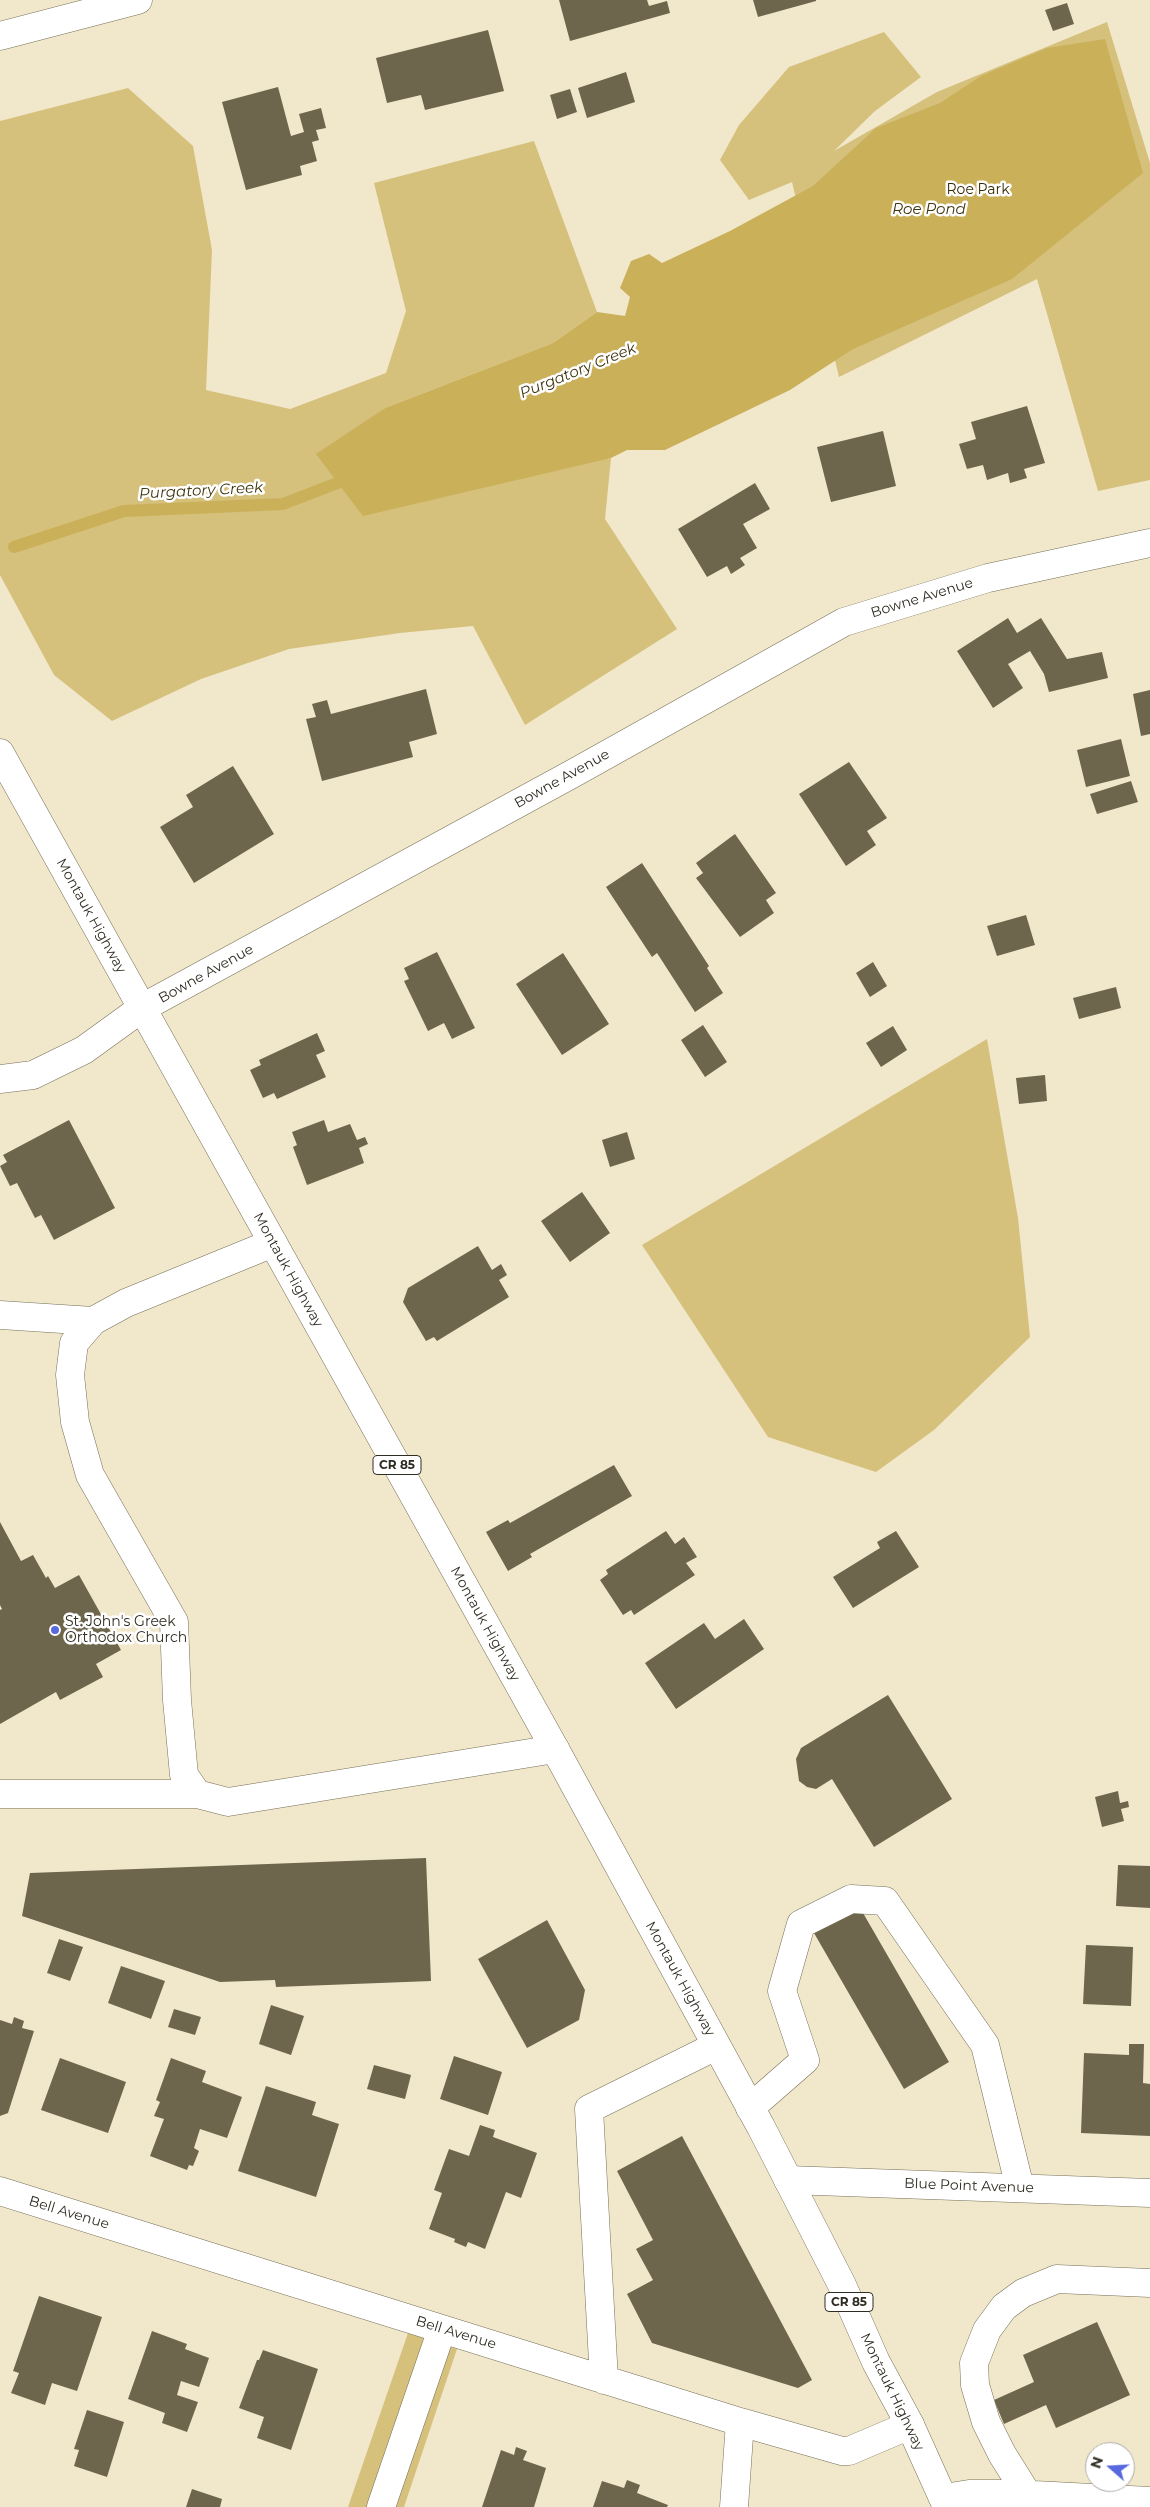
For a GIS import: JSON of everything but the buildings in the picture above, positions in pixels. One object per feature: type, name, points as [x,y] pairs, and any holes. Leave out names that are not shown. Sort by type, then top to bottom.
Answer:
[{"type":"street","points":[[0,36],[138,0]]},
{"type":"street","name":"Bowne Avenue","points":[[0,1079],[34,1075],[84,1050],[142,1008],[572,774],[844,622],[988,578],[1150,543]]},
{"type":"street","name":"Montauk Highway","points":[[0,752],[555,1749],[750,2108],[842,2285],[876,2362],[910,2425],[946,2503]]},
{"type":"street","points":[[197,1794],[184,1775],[176,1700],[174,1622],[90,1476],[75,1422],[70,1374],[74,1343],[93,1320],[126,1303],[273,1243]]},
{"type":"street","points":[[0,1315],[93,1320]]},
{"type":"street","points":[[0,1794],[197,1794],[228,1802],[555,1749]]},
{"type":"street","points":[[750,2108],[805,2060],[782,1991],[801,1924],[851,1899],[884,1901],[985,2045],[1020,2188]]},
{"type":"street","points":[[604,2380],[589,2109],[716,2046]]},
{"type":"street","name":"Blue Point Avenue","points":[[788,2180],[1150,2193]]},
{"type":"street","name":"Bell Avenue","points":[[0,2191],[740,2422],[842,2451],[849,2451],[910,2425]]},
{"type":"street","points":[[1027,2494],[1002,2454],[986,2422],[975,2385],[974,2362],[986,2330],[1004,2307],[1023,2293],[1056,2279],[1150,2283]]},
{"type":"street","points":[[381,2507],[442,2329]]},
{"type":"street","points":[[734,2507],[740,2422]]},
{"type":"street","points":[[946,2503],[969,2494],[1027,2494],[1150,2501]]},
{"type":"green space","name":"Roe Park","points":[[1107,22],[1150,163],[1150,480],[1098,491],[1037,279],[839,377],[792,182],[749,200],[720,160],[739,125],[789,67],[884,32],[921,77],[875,111],[834,151],[937,92]]},
{"type":"green space","points":[[128,88],[193,146],[212,250],[206,390],[290,409],[386,373],[406,311],[374,183],[534,141],[597,312],[553,343],[385,408],[317,455],[568,465],[611,458],[605,519],[677,629],[525,725],[473,626],[400,633],[289,649],[201,679],[112,721],[54,675],[0,575],[0,121]]},
{"type":"green space","points":[[987,1039],[1018,1218],[1030,1337],[934,1430],[876,1472],[768,1437],[642,1245]]},
{"type":"green space","points":[[408,2333],[457,2349],[404,2507],[348,2507]]},
{"type":"water","name":"Roe Pond","points":[[1105,39],[1143,173],[1012,279],[853,349],[790,390],[665,450],[627,450],[611,458],[363,516],[316,454],[385,408],[553,343],[597,312],[625,316],[630,297],[620,288],[631,261],[649,254],[662,263],[730,231],[813,186],[876,128],[940,103],[981,76],[1047,48]]},
{"type":"waterway","name":"Purgatory Creek","points":[[14,547],[124,511],[283,504],[353,477]]},
{"type":"place","name":"St. John's Greek Orthodox Church","points":[[55,1630]]}]
